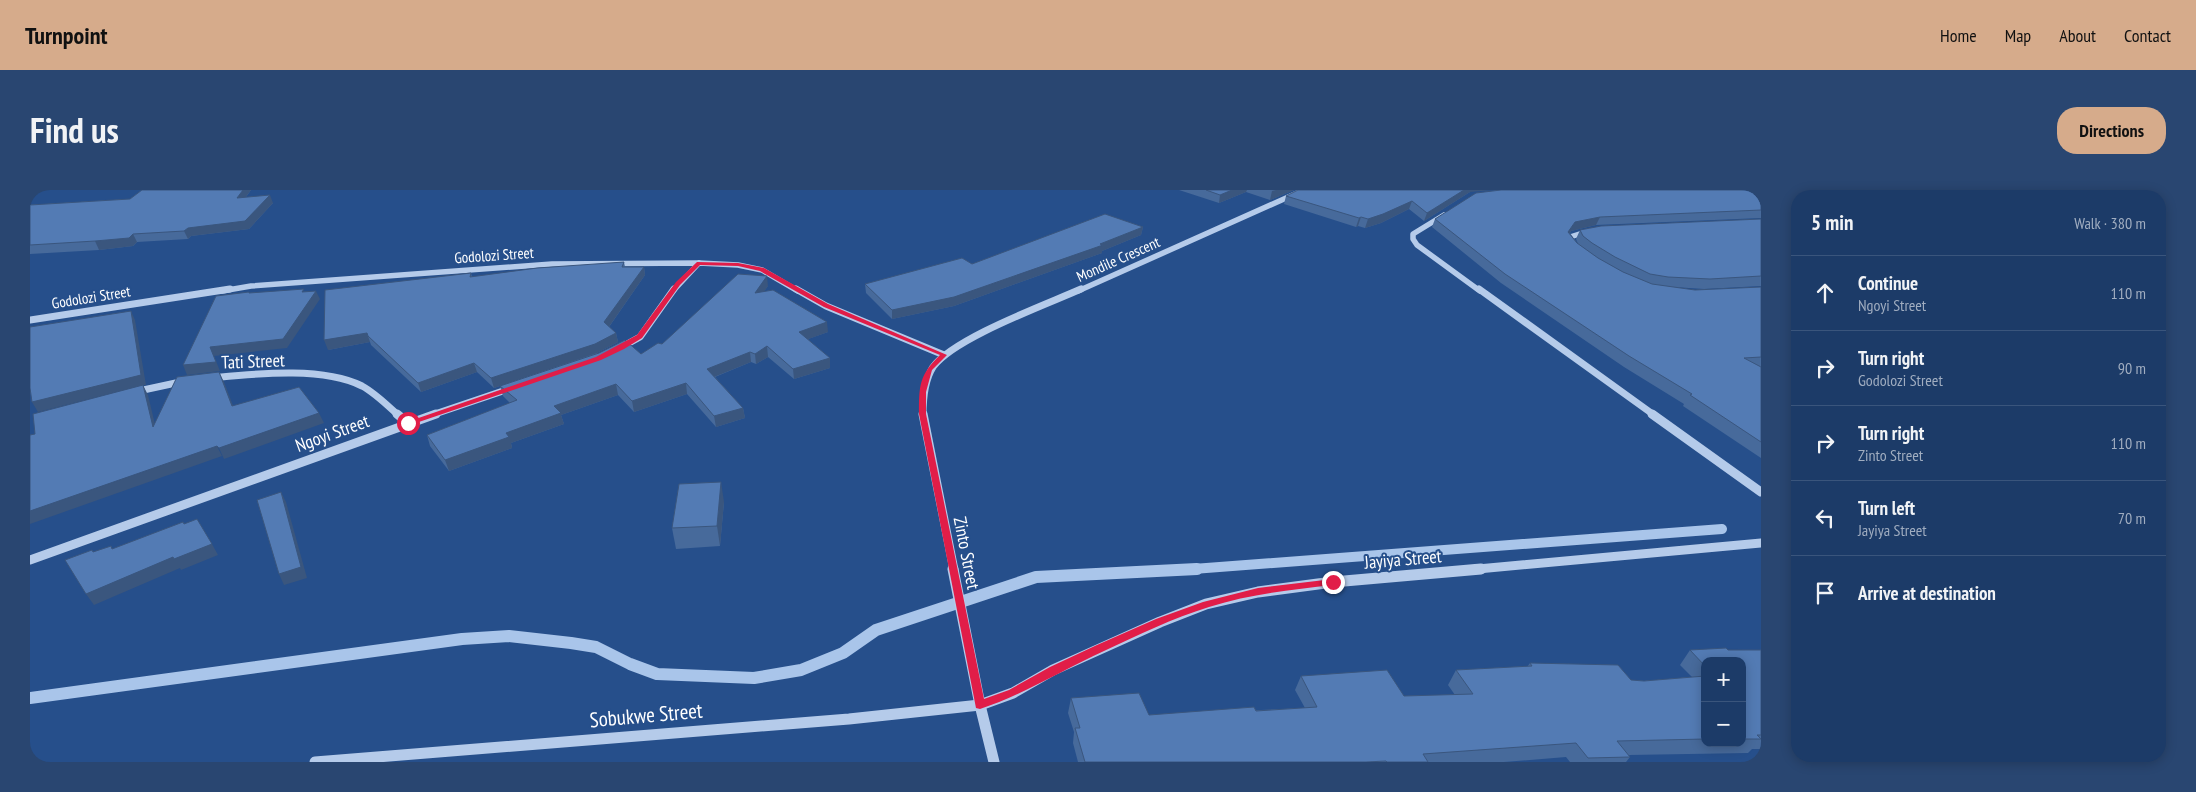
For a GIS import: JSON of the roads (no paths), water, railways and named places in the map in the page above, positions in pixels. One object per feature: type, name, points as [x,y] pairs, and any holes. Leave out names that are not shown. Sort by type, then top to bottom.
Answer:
[{"type":"street","name":"Mondile Crescent","points":[[944,355],[971,338],[1304,190]]},
{"type":"street","points":[[1451,211],[1413,234],[1413,239],[1417,246],[1761,492]]},
{"type":"street","points":[[1574,248],[1569,241],[1570,237],[1581,232],[1596,230]]},
{"type":"street","name":"Godolozi Street","points":[[30,320],[252,286],[544,264],[699,263],[738,265],[762,270],[826,306],[944,355]]},
{"type":"street","points":[[606,354],[640,337],[678,284],[699,263]]},
{"type":"street","name":"Zinto Street","points":[[944,355],[929,370],[923,392],[923,414],[980,705],[994,762]]},
{"type":"street","name":"Tati Street","points":[[200,379],[226,376],[276,375],[340,378],[362,386],[408,423]]},
{"type":"street","points":[[126,394],[191,380]]},
{"type":"street","name":"Ngoyi Street","points":[[30,560],[408,423],[517,386]]},
{"type":"street","name":"Jayiya Street","points":[[980,705],[1013,693],[1053,670],[1160,622],[1206,604],[1258,592],[1333,582],[1761,543]]},
{"type":"street","name":"Sobukwe Street","points":[[315,762],[839,720],[980,705]]},
{"type":"waterway","points":[[1186,570],[1722,529]]},
{"type":"waterway","points":[[1186,570],[1197,569]]},
{"type":"waterway","points":[[1180,570],[1186,570]]},
{"type":"waterway","points":[[30,698],[462,639],[509,636],[596,647],[630,664],[657,674],[754,678],[801,670],[843,653],[876,630],[1036,577],[1186,570]]}]
